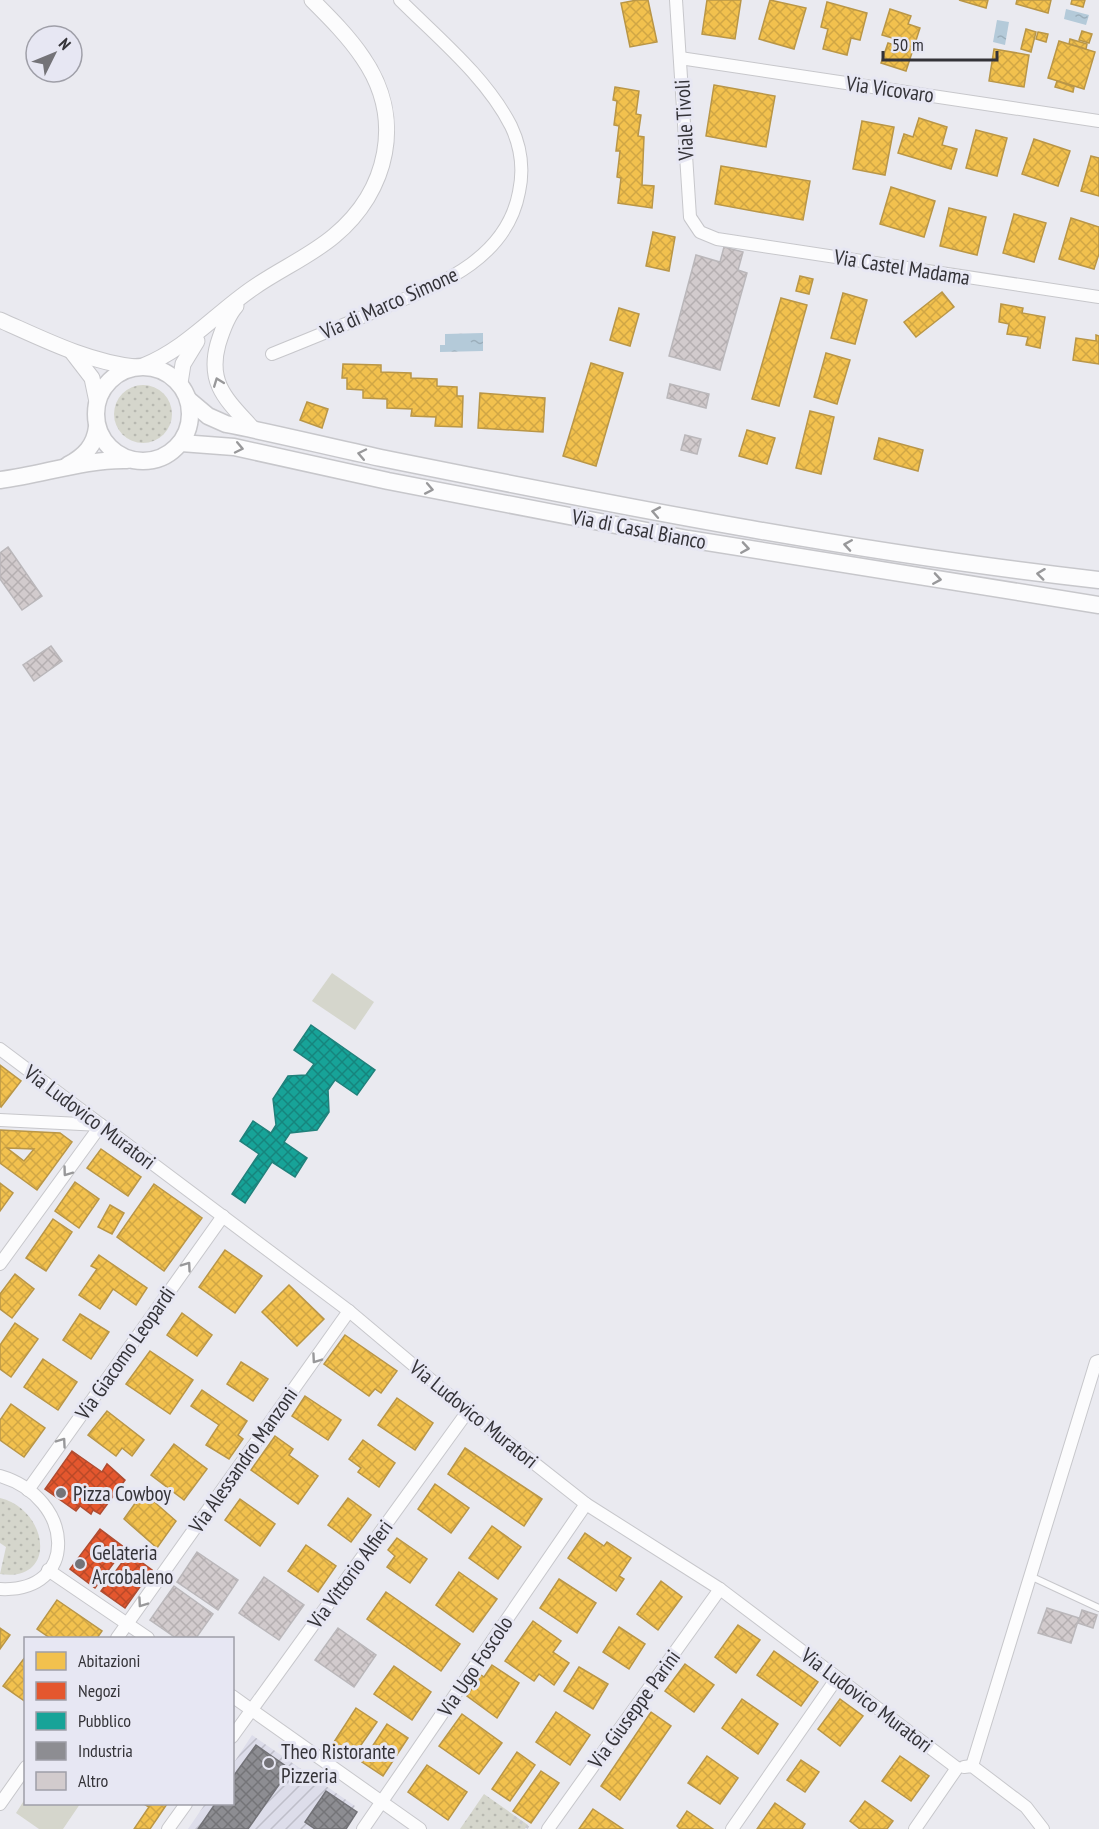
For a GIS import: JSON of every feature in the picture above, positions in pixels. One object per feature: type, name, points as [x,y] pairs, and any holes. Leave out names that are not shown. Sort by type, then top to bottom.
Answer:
[{"type":"main road","points":[[0,480],[58,470],[100,460],[159,459],[181,443],[189,428],[189,400],[180,383],[155,367],[139,366],[111,378],[97,402],[97,427],[95,439],[90,448],[72,463],[58,470]]},
{"type":"main road","name":"Via di Casal Bianco","points":[[189,400],[213,418],[362,454],[695,519],[998,568],[1099,580]]},
{"type":"main road","points":[[97,427],[111,450],[134,460]]},
{"type":"main road","name":"Via di Casal Bianco","points":[[181,443],[234,447],[388,481],[688,539],[1099,605]]},
{"type":"street","points":[[0,320],[70,350],[110,363],[139,366],[181,348],[208,323],[253,288],[308,256],[335,235],[364,205],[378,178],[388,142],[385,111],[364,58],[312,0]]},
{"type":"street","name":"Via di Marco Simone","points":[[272,354],[417,294],[458,273],[488,251],[513,215],[521,184],[522,166],[519,146],[510,124],[478,80],[400,0]]},
{"type":"street","name":"Viale Tivoli","points":[[676,0],[690,217],[696,228],[705,235]]},
{"type":"street","name":"Via Vicovaro","points":[[680,58],[1099,121]]},
{"type":"street","name":"Via Castel Madama","points":[[705,235],[717,239],[1099,297]]},
{"type":"street","points":[[252,429],[223,396],[213,362],[231,312],[253,288]]},
{"type":"street","points":[[180,383],[183,364],[208,323]]},
{"type":"street","points":[[70,350],[89,372],[97,402]]},
{"type":"street","name":"Via Ludovico Muratori","points":[[0,1049],[350,1311],[468,1411],[586,1504],[720,1589],[957,1768]]},
{"type":"street","points":[[0,1120],[101,1125]]},
{"type":"street","points":[[0,1264],[101,1125]]},
{"type":"street","name":"Via Giacomo Leopardi","points":[[28,1490],[223,1216]]},
{"type":"street","name":"Via Alessandro Manzoni","points":[[118,1637],[350,1311]]},
{"type":"street","points":[[972,1766],[1096,1362],[1099,1362]]},
{"type":"street","name":"Via Vittorio Alfieri","points":[[234,1734],[468,1411]]},
{"type":"street","points":[[0,1476],[28,1490],[48,1508],[59,1535],[58,1550],[48,1570],[29,1584],[0,1589]]},
{"type":"street","name":"Via Ugo Foscolo","points":[[363,1829],[586,1504]]},
{"type":"street","points":[[48,1570],[146,1637]]},
{"type":"street","name":"Via Giuseppe Parini","points":[[548,1829],[720,1589]]},
{"type":"street","points":[[732,1829],[837,1678]]},
{"type":"street","points":[[234,1697],[420,1829]]},
{"type":"street","points":[[915,1829],[957,1768],[972,1766],[1026,1807],[1043,1829]]},
{"type":"street","points":[[0,1804],[24,1770]]},
{"type":"street","points":[[168,1829],[185,1805]]},
{"type":"lane","points":[[1030,1576],[1099,1608]]},
{"type":"path","points":[[514,1817],[530,1829]]},
{"type":"shaded area","points":[[137,385],[149,385],[164,393],[172,408],[172,420],[164,435],[149,443],[137,443],[122,435],[114,420],[114,408],[122,393]]},
{"type":"shaded area","points":[[332,973],[374,1002],[355,1030],[312,1001]]},
{"type":"shaded area","points":[[0,1498],[16,1505],[29,1516],[37,1530],[40,1544],[38,1557],[31,1568],[19,1574],[0,1574],[6,1547],[0,1543]]},
{"type":"shaded area","points":[[252,1735],[355,1806],[339,1829],[188,1829],[204,1805],[234,1805],[234,1762]]},
{"type":"shaded area","points":[[484,1794],[528,1825],[525,1829],[460,1829]]},
{"type":"shaded area","points":[[24,1801],[24,1805],[79,1805],[63,1829],[39,1829],[16,1813]]},
{"type":"water","points":[[1066,9],[1089,15],[1086,25],[1064,19]]},
{"type":"water","points":[[997,20],[1009,22],[1005,45],[993,42]]},
{"type":"water","points":[[483,333],[483,351],[440,352],[440,345],[445,345],[445,334]]},
{"type":"building: Abitazioni","points":[[648,0],[657,42],[630,47],[621,3]]},
{"type":"building: Abitazioni","points":[[707,0],[741,0],[735,39],[702,34]]},
{"type":"building: Abitazioni","points":[[770,0],[806,8],[794,49],[759,39]]},
{"type":"building: Abitazioni","points":[[959,0],[988,0],[986,8]]},
{"type":"building: Abitazioni","points":[[1017,0],[1051,0],[1048,13],[1016,4]]},
{"type":"building: Abitazioni","points":[[1072,0],[1085,0],[1083,7],[1071,4]]},
{"type":"building: Abitazioni","points":[[827,2],[867,13],[860,40],[851,38],[847,55],[823,49],[828,29],[821,27]]},
{"type":"building: Abitazioni","points":[[890,9],[911,16],[908,24],[920,28],[906,71],[881,63],[888,43],[897,46],[899,40],[882,35]]},
{"type":"building: Abitazioni","points":[[1026,29],[1036,32],[1031,52],[1021,49]]},
{"type":"building: Abitazioni","points":[[1082,31],[1092,34],[1089,43],[1079,40]]},
{"type":"building: Abitazioni","points":[[1038,32],[1048,34],[1046,42],[1036,39]]},
{"type":"building: Abitazioni","points":[[1070,39],[1087,44],[1086,49],[1069,44]]},
{"type":"building: Abitazioni","points":[[1059,41],[1095,52],[1084,89],[1048,78]]},
{"type":"building: Abitazioni","points":[[994,49],[1029,55],[1024,87],[989,81]]},
{"type":"building: Abitazioni","points":[[1057,81],[1074,87],[1073,92],[1055,87]]},
{"type":"building: Abitazioni","points":[[714,85],[775,96],[766,147],[706,136]]},
{"type":"building: Abitazioni","points":[[615,87],[639,91],[636,114],[641,115],[638,136],[644,137],[642,185],[654,186],[652,208],[618,203],[621,178],[617,177],[620,151],[616,151],[619,126],[614,125],[617,101],[613,100]]},
{"type":"building: Abitazioni","points":[[919,118],[947,127],[942,145],[957,149],[951,169],[898,153],[904,134],[913,137]]},
{"type":"building: Abitazioni","points":[[862,121],[894,127],[885,175],[853,169]]},
{"type":"building: Abitazioni","points":[[976,130],[1007,138],[997,176],[966,168]]},
{"type":"building: Abitazioni","points":[[1034,139],[1070,151],[1058,186],[1022,174]]},
{"type":"building: Abitazioni","points":[[1091,156],[1099,158],[1099,196],[1081,191]]},
{"type":"building: Abitazioni","points":[[721,166],[810,181],[803,220],[715,204]]},
{"type":"building: Abitazioni","points":[[891,187],[935,201],[924,237],[880,224]]},
{"type":"building: Abitazioni","points":[[949,208],[986,217],[977,255],[940,246]]},
{"type":"building: Abitazioni","points":[[1014,214],[1046,223],[1034,262],[1003,253]]},
{"type":"building: Abitazioni","points":[[1071,218],[1099,227],[1099,254],[1094,269],[1059,259]]},
{"type":"building: Abitazioni","points":[[653,232],[675,237],[669,271],[646,266]]},
{"type":"building: Abitazioni","points":[[800,276],[813,279],[809,294],[796,291]]},
{"type":"building: Abitazioni","points":[[942,292],[954,307],[916,337],[904,322]]},
{"type":"building: Abitazioni","points":[[843,293],[867,300],[855,344],[831,338]]},
{"type":"building: Abitazioni","points":[[781,298],[807,305],[779,406],[752,399]]},
{"type":"building: Abitazioni","points":[[1001,304],[1023,308],[1022,313],[1045,317],[1040,348],[1026,345],[1028,337],[1007,334],[1009,324],[999,322]]},
{"type":"building: Abitazioni","points":[[619,308],[639,314],[630,346],[610,340]]},
{"type":"building: Abitazioni","points":[[1096,335],[1099,336],[1099,364],[1073,360],[1076,338],[1096,341]]},
{"type":"building: Abitazioni","points":[[826,353],[850,360],[837,404],[814,397]]},
{"type":"building: Abitazioni","points":[[591,363],[623,373],[596,466],[563,456]]},
{"type":"building: Abitazioni","points":[[343,364],[381,365],[381,372],[411,373],[411,378],[437,379],[437,386],[457,387],[457,396],[463,396],[462,427],[435,426],[436,417],[411,416],[412,409],[387,408],[387,399],[363,398],[363,390],[347,389],[347,378],[342,378]]},
{"type":"building: Abitazioni","points":[[480,393],[545,398],[543,432],[478,428]]},
{"type":"building: Abitazioni","points":[[307,402],[328,409],[322,428],[300,420]]},
{"type":"building: Abitazioni","points":[[810,411],[834,417],[821,474],[796,468]]},
{"type":"building: Abitazioni","points":[[747,430],[775,438],[767,464],[739,456]]},
{"type":"building: Abitazioni","points":[[879,438],[923,450],[918,471],[874,459]]},
{"type":"building: Abitazioni","points":[[0,1065],[21,1081],[1,1107],[0,1106]]},
{"type":"building: Abitazioni","points":[[0,1130],[60,1133],[72,1142],[37,1190],[0,1163]],"holes":[[[7,1148],[34,1149],[24,1161]]]},
{"type":"building: Abitazioni","points":[[101,1149],[141,1177],[128,1196],[87,1168]]},
{"type":"building: Abitazioni","points":[[75,1182],[99,1199],[79,1228],[55,1211]]},
{"type":"building: Abitazioni","points":[[0,1183],[13,1193],[0,1211]]},
{"type":"building: Abitazioni","points":[[154,1184],[202,1218],[164,1271],[117,1237]]},
{"type":"building: Abitazioni","points":[[110,1205],[124,1213],[112,1234],[98,1227]]},
{"type":"building: Abitazioni","points":[[53,1219],[72,1232],[46,1271],[26,1258]]},
{"type":"building: Abitazioni","points":[[225,1250],[262,1276],[235,1313],[199,1287]]},
{"type":"building: Abitazioni","points":[[99,1255],[147,1288],[136,1305],[113,1289],[100,1309],[79,1295],[97,1269],[91,1266]]},
{"type":"building: Abitazioni","points":[[15,1274],[34,1289],[12,1318],[0,1309],[0,1294]]},
{"type":"building: Abitazioni","points":[[289,1285],[324,1319],[297,1346],[262,1312]]},
{"type":"building: Abitazioni","points":[[182,1313],[212,1335],[197,1356],[167,1335]]},
{"type":"building: Abitazioni","points":[[80,1314],[109,1332],[91,1359],[63,1340]]},
{"type":"building: Abitazioni","points":[[15,1323],[38,1339],[11,1377],[0,1369],[0,1345]]},
{"type":"building: Abitazioni","points":[[345,1335],[397,1371],[381,1393],[375,1389],[369,1396],[324,1364]]},
{"type":"building: Abitazioni","points":[[150,1351],[193,1380],[170,1414],[126,1384]]},
{"type":"building: Abitazioni","points":[[43,1359],[77,1382],[58,1410],[24,1387]]},
{"type":"building: Abitazioni","points":[[241,1362],[268,1379],[253,1401],[227,1384]]},
{"type":"building: Abitazioni","points":[[202,1390],[247,1421],[238,1435],[243,1439],[229,1459],[206,1445],[219,1425],[191,1406]]},
{"type":"building: Abitazioni","points":[[305,1396],[341,1420],[328,1440],[292,1416]]},
{"type":"building: Abitazioni","points":[[397,1398],[433,1423],[415,1450],[378,1425]]},
{"type":"building: Abitazioni","points":[[11,1404],[45,1428],[24,1457],[0,1440],[0,1420]]},
{"type":"building: Abitazioni","points":[[107,1411],[144,1440],[132,1456],[122,1448],[116,1456],[88,1435]]},
{"type":"building: Abitazioni","points":[[275,1436],[293,1449],[289,1455],[318,1476],[298,1504],[251,1470]]},
{"type":"building: Abitazioni","points":[[363,1440],[395,1463],[379,1487],[358,1472],[361,1468],[349,1459]]},
{"type":"building: Abitazioni","points":[[174,1444],[207,1469],[184,1500],[151,1475]]},
{"type":"building: Abitazioni","points":[[465,1448],[542,1499],[524,1526],[448,1474]]},
{"type":"building: Abitazioni","points":[[435,1484],[469,1508],[451,1533],[418,1509]]},
{"type":"building: Abitazioni","points":[[143,1492],[176,1521],[157,1548],[124,1519]]},
{"type":"building: Abitazioni","points":[[348,1498],[371,1515],[351,1542],[328,1525]]},
{"type":"building: Abitazioni","points":[[240,1499],[275,1524],[260,1546],[225,1520]]},
{"type":"building: Abitazioni","points":[[492,1526],[521,1547],[498,1579],[469,1558]]},
{"type":"building: Abitazioni","points":[[585,1533],[604,1546],[607,1542],[631,1558],[619,1576],[624,1579],[616,1591],[568,1558]]},
{"type":"building: Abitazioni","points":[[397,1538],[427,1559],[410,1583],[387,1567],[395,1556],[388,1550]]},
{"type":"building: Abitazioni","points":[[306,1545],[336,1566],[318,1592],[288,1571]]},
{"type":"building: Abitazioni","points":[[459,1572],[497,1599],[473,1632],[436,1605]]},
{"type":"building: Abitazioni","points":[[559,1579],[596,1603],[577,1633],[540,1608]]},
{"type":"building: Abitazioni","points":[[661,1581],[682,1597],[658,1630],[637,1614]]},
{"type":"building: Abitazioni","points":[[386,1592],[460,1644],[441,1671],[367,1619]]},
{"type":"building: Abitazioni","points":[[57,1600],[102,1631],[98,1637],[49,1637],[37,1629]]},
{"type":"building: Abitazioni","points":[[533,1621],[561,1641],[553,1652],[569,1663],[554,1685],[539,1674],[534,1681],[505,1661]]},
{"type":"building: Abitazioni","points":[[738,1625],[760,1640],[736,1673],[715,1657]]},
{"type":"building: Abitazioni","points":[[619,1627],[645,1644],[629,1669],[603,1652]]},
{"type":"building: Abitazioni","points":[[0,1628],[10,1635],[0,1649]]},
{"type":"building: Abitazioni","points":[[774,1651],[818,1682],[801,1706],[757,1675]]},
{"type":"building: Abitazioni","points":[[24,1659],[24,1701],[3,1686]]},
{"type":"building: Abitazioni","points":[[685,1664],[714,1685],[694,1712],[665,1691]]},
{"type":"building: Abitazioni","points":[[492,1665],[519,1683],[497,1718],[467,1696],[481,1675],[484,1677]]},
{"type":"building: Abitazioni","points":[[394,1666],[431,1692],[412,1720],[374,1694]]},
{"type":"building: Abitazioni","points":[[579,1667],[608,1684],[593,1709],[564,1691]]},
{"type":"building: Abitazioni","points":[[742,1699],[778,1724],[758,1754],[722,1728]]},
{"type":"building: Abitazioni","points":[[840,1699],[863,1716],[840,1746],[818,1729]]},
{"type":"building: Abitazioni","points":[[356,1708],[377,1722],[352,1758],[332,1745]]},
{"type":"building: Abitazioni","points":[[556,1712],[590,1735],[570,1765],[536,1742]]},
{"type":"building: Abitazioni","points":[[651,1712],[671,1726],[620,1800],[601,1786]]},
{"type":"building: Abitazioni","points":[[462,1714],[502,1743],[479,1774],[439,1746]]},
{"type":"building: Abitazioni","points":[[387,1724],[408,1738],[383,1776],[362,1762]]},
{"type":"building: Abitazioni","points":[[517,1752],[535,1765],[510,1801],[492,1789]]},
{"type":"building: Abitazioni","points":[[707,1756],[738,1778],[720,1804],[688,1783]]},
{"type":"building: Abitazioni","points":[[900,1756],[929,1776],[911,1801],[882,1781]]},
{"type":"building: Abitazioni","points":[[801,1760],[819,1772],[805,1792],[787,1780]]},
{"type":"building: Abitazioni","points":[[427,1765],[467,1792],[448,1820],[408,1792]]},
{"type":"building: Abitazioni","points":[[541,1771],[559,1783],[531,1823],[513,1811]]},
{"type":"building: Abitazioni","points":[[865,1801],[893,1821],[887,1829],[860,1829],[850,1821]]},
{"type":"building: Abitazioni","points":[[775,1803],[805,1824],[802,1829],[757,1829]]},
{"type":"building: Abitazioni","points":[[146,1805],[166,1805],[150,1829],[134,1829],[149,1807]]},
{"type":"building: Abitazioni","points":[[593,1809],[623,1829],[579,1829]]},
{"type":"building: Abitazioni","points":[[687,1811],[713,1829],[680,1829],[677,1826]]},
{"type":"building: Negozi","points":[[72,1451],[102,1472],[107,1464],[125,1480],[100,1514],[93,1510],[91,1514],[80,1506],[76,1511],[45,1489]]},
{"type":"building: Negozi","points":[[100,1529],[125,1548],[95,1588],[70,1569]]},
{"type":"building: Negozi","points":[[129,1553],[152,1570],[125,1608],[101,1591]]},
{"type":"building: Pubblico","points":[[311,1025],[375,1070],[357,1095],[335,1080],[328,1090],[329,1112],[317,1130],[290,1133],[284,1142],[307,1158],[295,1177],[272,1162],[245,1203],[232,1194],[259,1154],[240,1141],[253,1121],[271,1133],[276,1125],[273,1099],[288,1076],[306,1075],[314,1064],[294,1050]]},
{"type":"building: Industria","points":[[256,1745],[290,1769],[248,1829],[198,1829],[214,1805],[234,1805],[234,1775]]},
{"type":"building: Industria","points":[[326,1791],[357,1812],[346,1829],[315,1829],[305,1822]]},
{"type":"building: Altro","points":[[724,247],[743,252],[738,270],[747,273],[720,370],[669,356],[696,255],[720,262]]},
{"type":"building: Altro","points":[[670,384],[709,394],[706,408],[667,398]]},
{"type":"building: Altro","points":[[685,435],[701,439],[697,454],[681,450]]},
{"type":"building: Altro","points":[[8,547],[42,596],[22,610],[0,579],[0,553]]},
{"type":"building: Altro","points":[[51,646],[62,661],[34,681],[23,665]]},
{"type":"building: Altro","points":[[197,1552],[238,1580],[218,1610],[177,1582]]},
{"type":"building: Altro","points":[[264,1577],[304,1605],[279,1640],[239,1613]]},
{"type":"building: Altro","points":[[174,1586],[213,1614],[197,1637],[175,1637],[150,1620]]},
{"type":"building: Altro","points":[[1047,1608],[1079,1618],[1071,1643],[1038,1633]]},
{"type":"building: Altro","points":[[1082,1610],[1097,1615],[1093,1628],[1078,1623]]},
{"type":"building: Altro","points":[[338,1628],[376,1655],[354,1687],[315,1660]]},
{"type":"place","name":"Pizza Cowboy","points":[[61,1493]]},
{"type":"place","name":"Gelateria Arcobaleno","points":[[80,1564]]},
{"type":"place","name":"Theo Ristorante Pizzeria","points":[[269,1763]]}]
